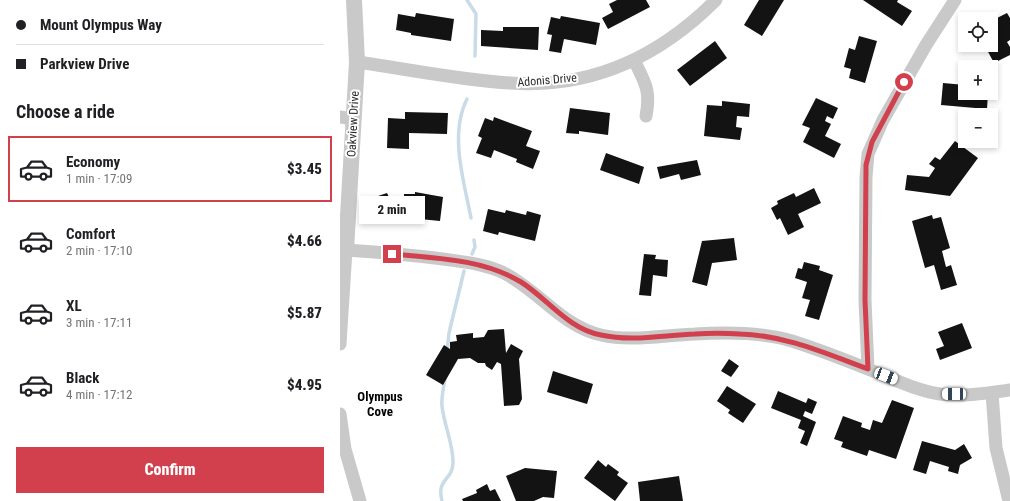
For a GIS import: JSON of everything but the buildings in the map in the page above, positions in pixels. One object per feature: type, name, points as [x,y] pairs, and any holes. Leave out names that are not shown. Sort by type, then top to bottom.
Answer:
[{"type":"street","name":"Oakview Drive","points":[[340,344],[342,276],[346,250],[347,118],[357,62],[354,0]]},
{"type":"street","name":"Adonis Drive","points":[[357,62],[492,82],[529,84],[583,77],[634,60],[669,40],[716,0]]},
{"type":"street","points":[[868,369],[865,300],[866,177],[868,154],[883,120],[926,45],[955,0]]},
{"type":"street","points":[[634,60],[648,90],[649,99],[646,116]]},
{"type":"street","points":[[346,250],[423,256],[486,266],[521,282],[566,319],[585,330],[600,335],[619,337],[654,337],[695,334],[764,336],[791,341],[914,387],[941,394],[992,393],[1010,390]]},
{"type":"street","points":[[992,393],[996,448],[1009,501]]},
{"type":"street","points":[[340,420],[348,462],[360,501]]},
{"type":"waterway","points":[[467,0],[476,14],[475,56]]},
{"type":"waterway","points":[[467,99],[459,128],[459,143],[462,174],[471,218]]},
{"type":"waterway","points":[[472,254],[475,247],[474,240]]},
{"type":"waterway","points":[[447,352],[449,333],[464,271]]},
{"type":"waterway","points":[[442,501],[441,488],[450,473],[453,462],[452,448],[442,406],[445,378]]},
{"type":"district","name":"Olympus Cove","points":[[380,404]]},
{"type":"route","points":[[392,254],[423,256],[464,262],[486,266],[504,273],[521,282],[566,319],[585,330],[600,335],[619,337],[654,337],[695,334],[741,334],[764,336],[791,341],[868,369],[868,345],[865,321],[866,165],[872,142],[904,82]]}]
